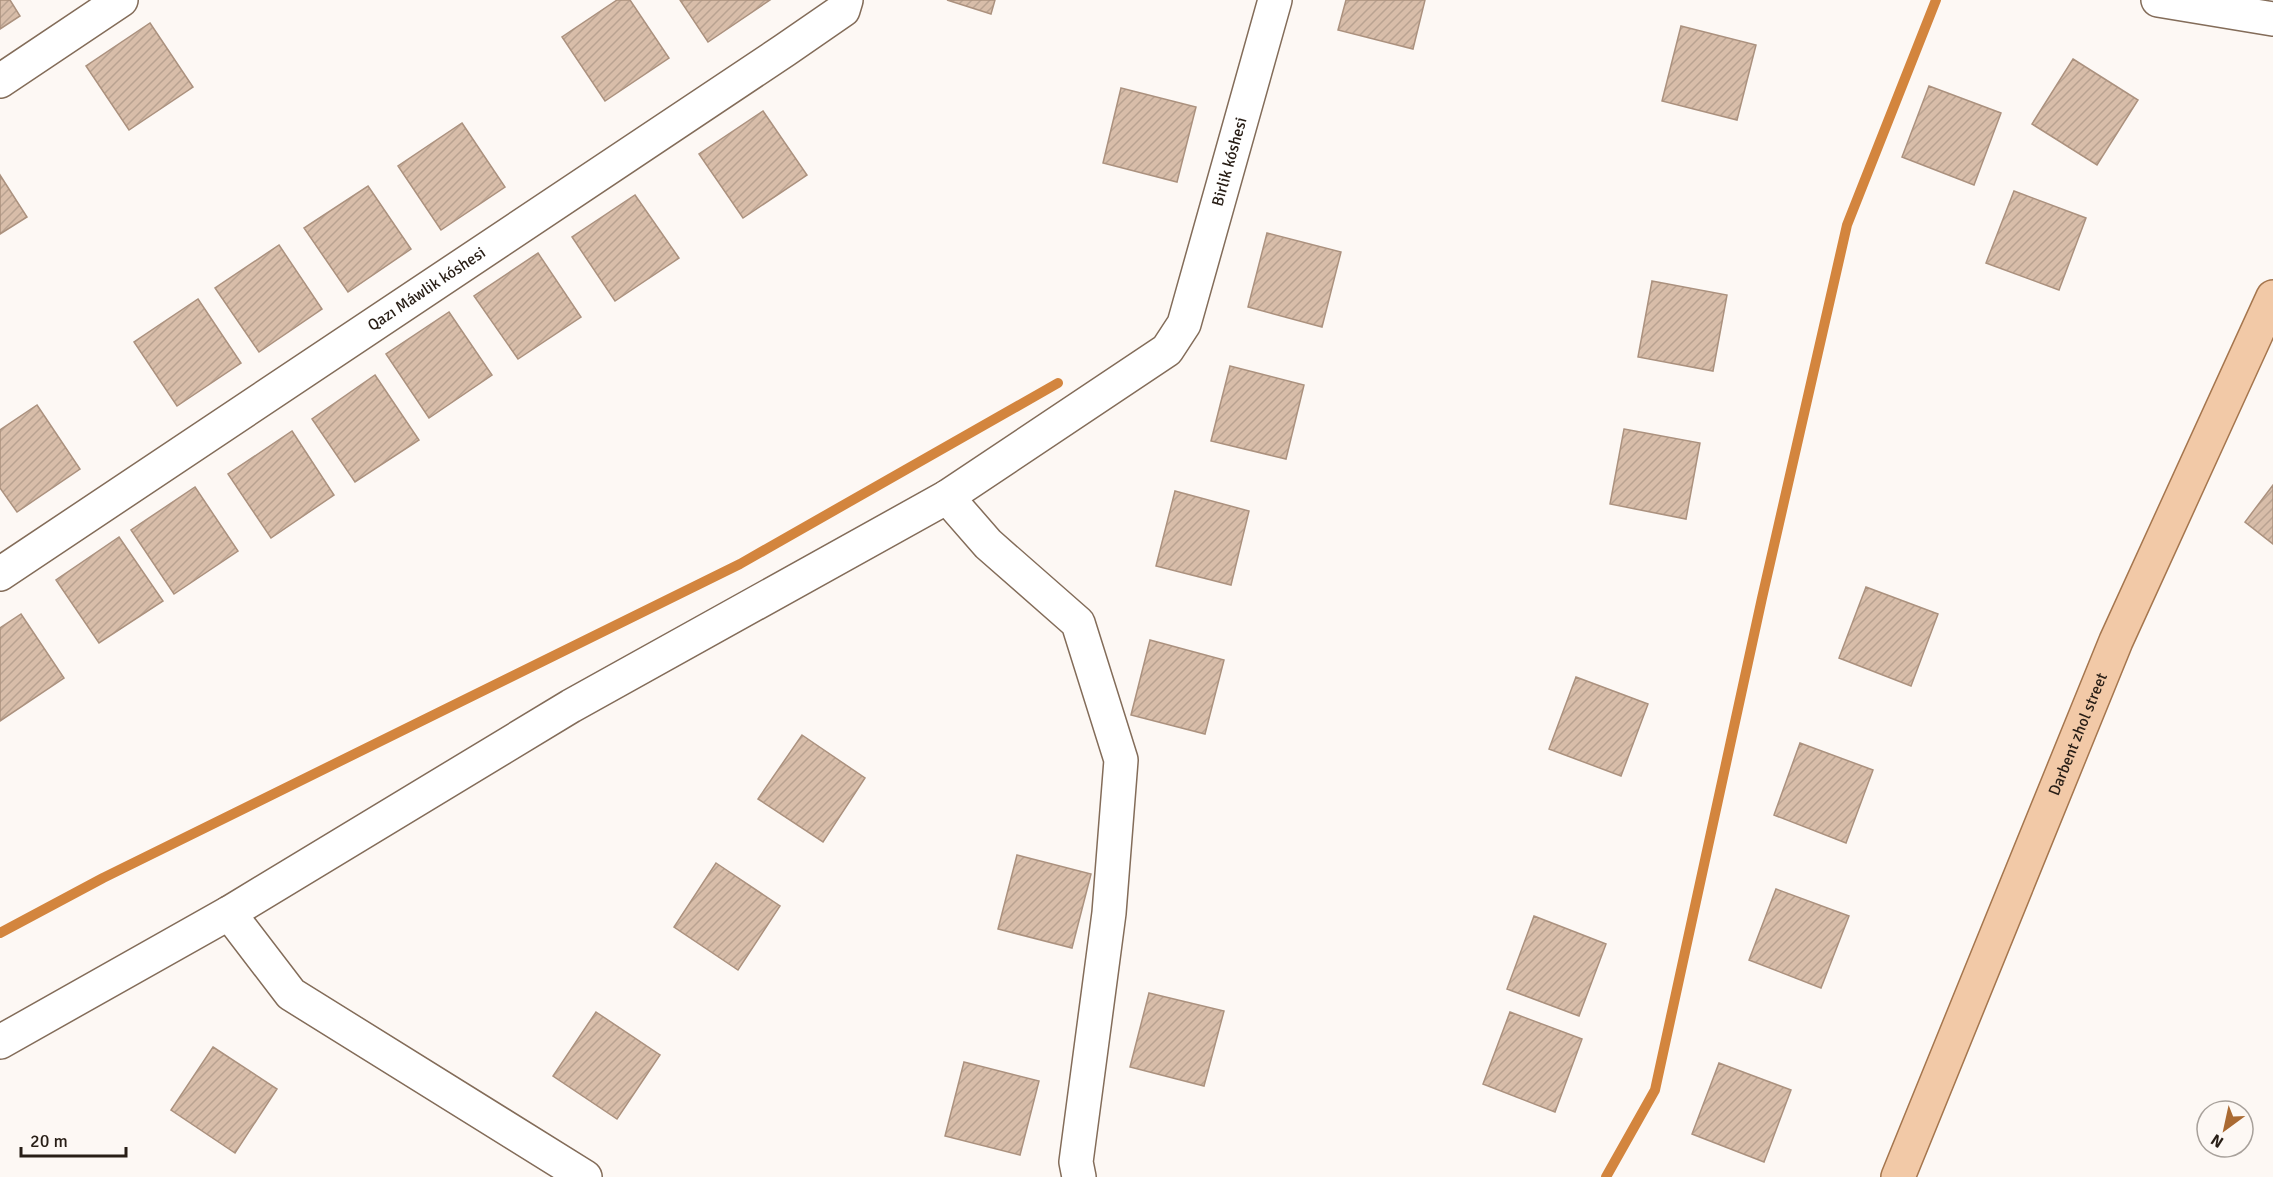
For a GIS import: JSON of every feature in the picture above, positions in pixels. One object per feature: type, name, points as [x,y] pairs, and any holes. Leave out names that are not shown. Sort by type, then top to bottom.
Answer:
[{"type":"main road","name":"Darbent zhol street","points":[[1898,1177],[2116,641],[2273,297]]},
{"type":"street","points":[[0,81],[121,0]]},
{"type":"street","name":"Qazı Máwlik kóshesi","points":[[0,574],[785,50],[843,10],[846,0]]},
{"type":"street","name":"Birlik kóshesi","points":[[0,1042],[229,914],[571,706],[947,497],[1167,350],[1184,324],[1275,0]]},
{"type":"street","points":[[2158,0],[2273,18]]},
{"type":"street","points":[[947,497],[988,544],[1078,622],[1121,760],[1109,913],[1076,1162],[1079,1177]]},
{"type":"street","points":[[229,914],[291,994],[585,1177]]},
{"type":"building","points":[[0,0],[10,0],[20,16],[0,29]]},
{"type":"building","points":[[617,0],[630,0],[669,58],[605,101],[562,37]]},
{"type":"building","points":[[680,0],[770,0],[708,42]]},
{"type":"building","points":[[947,0],[995,0],[991,14]]},
{"type":"building","points":[[1346,0],[1425,0],[1413,49],[1338,30]]},
{"type":"building","points":[[150,23],[193,87],[129,130],[86,66]]},
{"type":"building","points":[[1681,26],[1756,45],[1737,120],[1662,101]]},
{"type":"building","points":[[2073,59],[2138,100],[2097,165],[2032,124]]},
{"type":"building","points":[[1929,86],[2001,113],[1974,185],[1902,157]]},
{"type":"building","points":[[1121,88],[1196,107],[1177,182],[1103,163]]},
{"type":"building","points":[[763,111],[807,175],[743,218],[699,154]]},
{"type":"building","points":[[462,123],[505,187],[441,230],[398,166]]},
{"type":"building","points":[[0,175],[27,217],[0,234]]},
{"type":"building","points":[[368,186],[411,249],[348,292],[304,228]]},
{"type":"building","points":[[2014,191],[2086,218],[2059,290],[1986,263]]},
{"type":"building","points":[[635,195],[679,258],[615,301],[572,237]]},
{"type":"building","points":[[1267,233],[1341,252],[1322,327],[1248,307]]},
{"type":"building","points":[[279,245],[322,309],[259,352],[215,288]]},
{"type":"building","points":[[538,253],[581,317],[518,359],[474,296]]},
{"type":"building","points":[[1652,281],[1727,295],[1713,371],[1638,357]]},
{"type":"building","points":[[198,299],[241,363],[177,406],[134,342]]},
{"type":"building","points":[[449,312],[492,375],[429,418],[386,354]]},
{"type":"building","points":[[1230,366],[1304,385],[1286,459],[1211,441]]},
{"type":"building","points":[[375,375],[419,440],[355,482],[312,419]]},
{"type":"building","points":[[37,405],[80,469],[17,512],[0,488],[0,430]]},
{"type":"building","points":[[1624,429],[1700,443],[1686,519],[1610,504]]},
{"type":"building","points":[[292,431],[334,495],[271,538],[228,474]]},
{"type":"building","points":[[2273,485],[2273,544],[2245,522]]},
{"type":"building","points":[[195,487],[238,551],[174,594],[131,530]]},
{"type":"building","points":[[1175,491],[1249,511],[1231,585],[1156,566]]},
{"type":"building","points":[[119,537],[163,601],[99,643],[56,580]]},
{"type":"building","points":[[1866,587],[1938,614],[1911,686],[1839,658]]},
{"type":"building","points":[[21,614],[64,678],[0,721],[0,628]]},
{"type":"building","points":[[1150,640],[1224,660],[1205,734],[1131,715]]},
{"type":"building","points":[[1576,677],[1648,704],[1621,776],[1549,749]]},
{"type":"building","points":[[802,735],[865,778],[823,842],[758,799]]},
{"type":"building","points":[[1800,743],[1873,770],[1846,843],[1774,815]]},
{"type":"building","points":[[1017,855],[1091,874],[1072,948],[998,929]]},
{"type":"building","points":[[716,863],[780,906],[738,970],[674,927]]},
{"type":"building","points":[[1776,889],[1849,916],[1821,988],[1749,960]]},
{"type":"building","points":[[1534,916],[1606,944],[1579,1016],[1507,989]]},
{"type":"building","points":[[1149,993],[1224,1011],[1204,1086],[1130,1067]]},
{"type":"building","points":[[596,1012],[660,1055],[617,1119],[553,1076]]},
{"type":"building","points":[[1510,1012],[1582,1039],[1555,1112],[1483,1084]]},
{"type":"building","points":[[213,1047],[277,1089],[235,1153],[171,1110]]},
{"type":"building","points":[[964,1062],[1039,1081],[1020,1155],[945,1136]]},
{"type":"building","points":[[1719,1063],[1791,1090],[1764,1162],[1692,1134]]},
{"type":"waterway","points":[[1606,1177],[1655,1090],[1762,598],[1847,225],[1936,0]]},
{"type":"waterway","points":[[0,933],[103,878],[740,564],[1058,383]]}]
